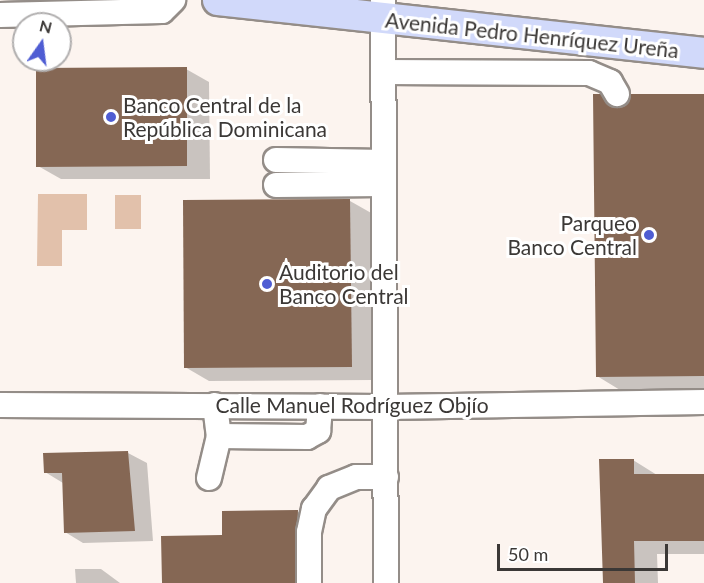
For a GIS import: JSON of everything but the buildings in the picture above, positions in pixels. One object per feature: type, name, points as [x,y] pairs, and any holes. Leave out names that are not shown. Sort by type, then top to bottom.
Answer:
[{"type":"main road","name":"Avenida Pedro Henríquez Ureña","points":[[218,0],[383,10],[572,39],[704,53]]},
{"type":"street","points":[[0,15],[30,7],[162,11],[173,0]]},
{"type":"street","points":[[383,10],[386,583]]},
{"type":"street","points":[[572,39],[592,74]]},
{"type":"street","points":[[592,74],[613,44]]},
{"type":"street","points":[[383,72],[592,74],[610,82],[617,94]]},
{"type":"street","points":[[276,160],[384,173]]},
{"type":"street","points":[[276,184],[384,173]]},
{"type":"street","name":"Calle Manuel Rodríguez Objío","points":[[0,405],[386,407],[704,402]]},
{"type":"street","points":[[208,477],[219,436],[215,405]]},
{"type":"street","points":[[219,436],[307,437],[318,431],[320,406]]},
{"type":"street","points":[[309,583],[309,532],[314,508],[329,488],[356,477],[386,477]]},
{"type":"shaded area","points":[[38,194],[87,194],[87,230],[62,230],[62,266],[37,266]]},
{"type":"shaded area","points":[[115,195],[141,195],[141,229],[115,229]]},
{"type":"place","name":"Banco Central de la República Dominicana","points":[[111,117]]},
{"type":"place","name":"Parqueo Banco Central","points":[[649,235]]},
{"type":"place","name":"Auditorio del Banco Central","points":[[267,284]]}]
